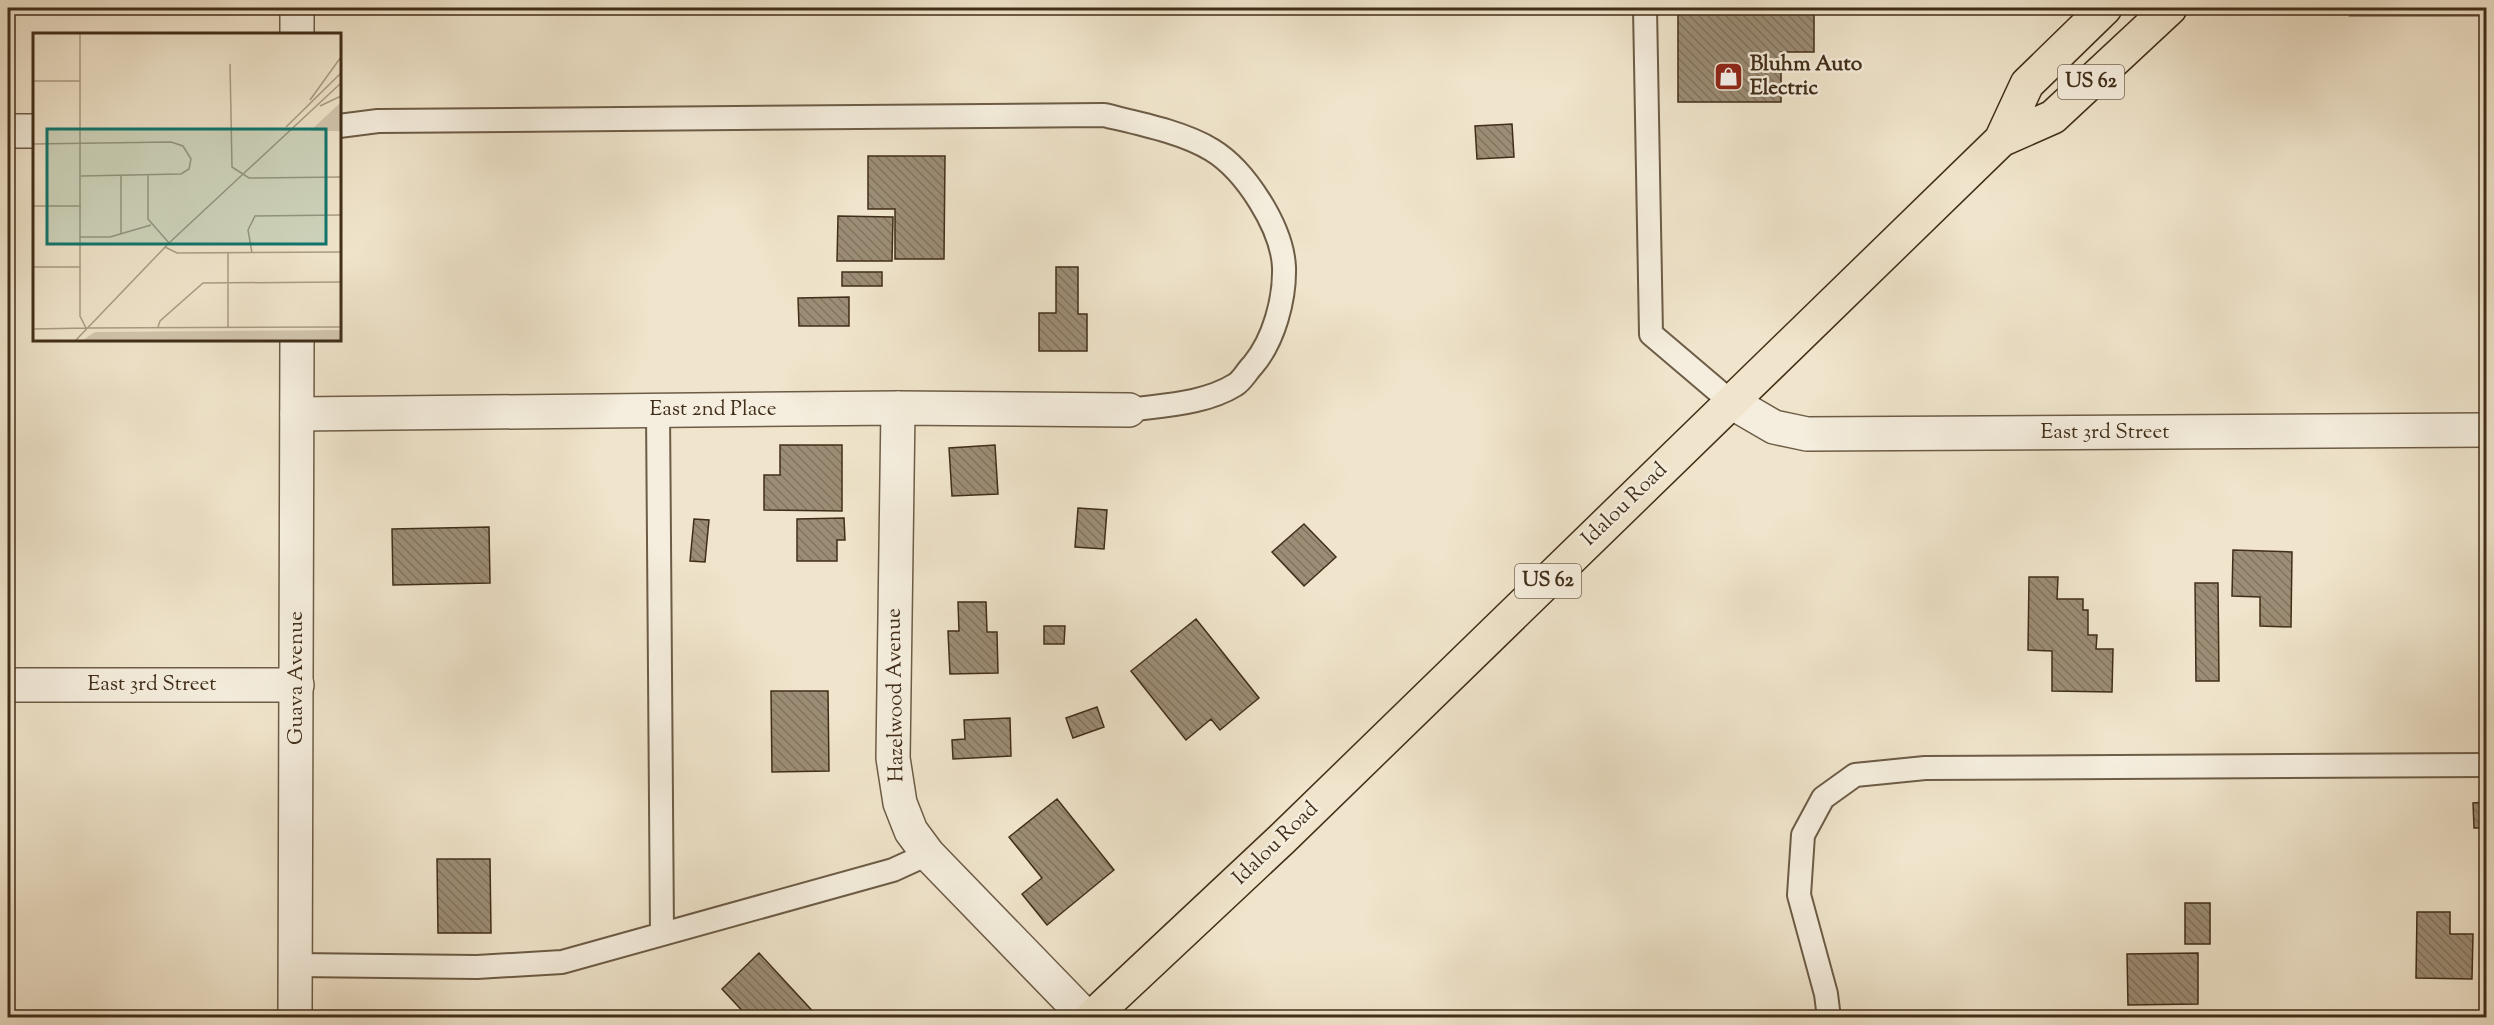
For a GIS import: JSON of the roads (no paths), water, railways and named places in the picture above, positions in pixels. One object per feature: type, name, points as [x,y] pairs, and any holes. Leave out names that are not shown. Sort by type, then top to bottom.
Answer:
[{"type":"main road","name":"Idalou Road","points":[[2001,140],[2027,84],[2105,8]]},
{"type":"main road","name":"Idalou Road","points":[[1089,1017],[1282,838],[2001,140],[2053,117],[2170,8]]},
{"type":"street","points":[[297,8],[297,33]]},
{"type":"street","points":[[8,131],[33,131]]},
{"type":"street","name":"Guava Avenue","points":[[295,1017],[297,340]]},
{"type":"street","name":"East 3rd Street","points":[[1731,402],[1774,427],[1807,434],[2487,430]]},
{"type":"street","name":"East 2nd Place","points":[[297,414],[898,408],[1129,410]]},
{"type":"street","name":"Hazelwood Avenue","points":[[898,408],[893,758],[900,802],[911,831],[928,854],[1089,1017]]},
{"type":"street","name":"East 3rd Street","points":[[8,685],[297,685]]},
{"type":"lane","points":[[1645,8],[1651,334],[1731,402]]},
{"type":"lane","points":[[340,126],[378,121],[1104,115],[1166,131],[1212,150],[1248,182],[1273,224],[1284,266],[1278,314],[1264,351],[1236,384],[1196,401],[1129,410]]},
{"type":"lane","points":[[658,410],[662,933]]},
{"type":"lane","points":[[1829,1017],[1826,994],[1799,895],[1803,836],[1823,798],[1855,775],[1925,768],[2487,765]]},
{"type":"lane","points":[[296,966],[477,967],[562,962],[893,870],[928,854]]},
{"type":"place","name":"Bluhm Auto Electric","points":[[1729,77]]}]
